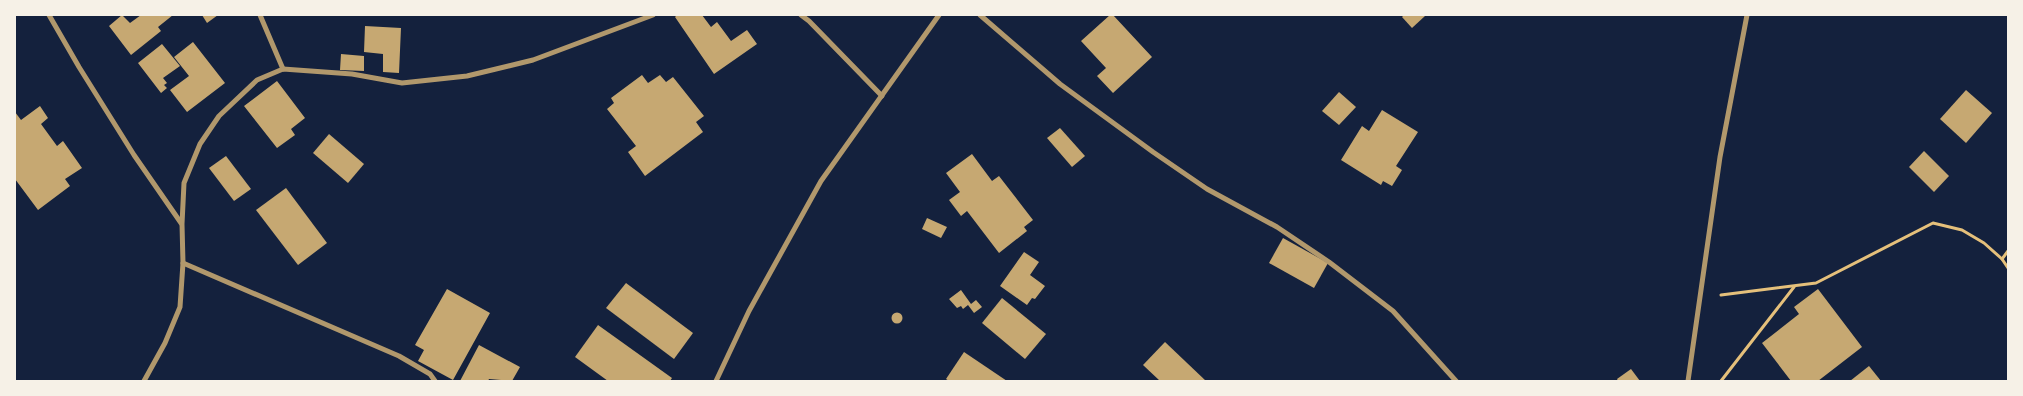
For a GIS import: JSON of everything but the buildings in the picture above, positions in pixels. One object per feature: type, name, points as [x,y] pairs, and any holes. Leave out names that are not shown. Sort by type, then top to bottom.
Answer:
[{"type":"street","points":[[49,15],[134,155],[182,224]]},
{"type":"street","points":[[260,15],[283,69]]},
{"type":"street","points":[[144,381],[165,343],[180,307],[184,263],[182,224],[184,183],[200,144],[219,116],[256,80],[283,69],[352,74],[402,83],[467,76],[534,60],[653,15]]},
{"type":"street","points":[[801,15],[882,96]]},
{"type":"street","points":[[716,381],[749,311],[821,181],[940,15]]},
{"type":"street","points":[[980,15],[1060,84],[1153,152],[1208,189],[1277,227],[1329,262],[1393,311],[1456,381]]},
{"type":"street","points":[[1688,381],[1720,157],[1747,15]]},
{"type":"street","points":[[184,263],[288,306],[361,341],[399,356],[430,374],[435,381]]},
{"type":"path","points":[[1700,298],[1816,283],[1933,224],[1962,230],[1984,243],[2002,259],[2008,268]]},
{"type":"path","points":[[2002,259],[2008,250]]},
{"type":"path","points":[[1721,381],[1795,286]]}]
